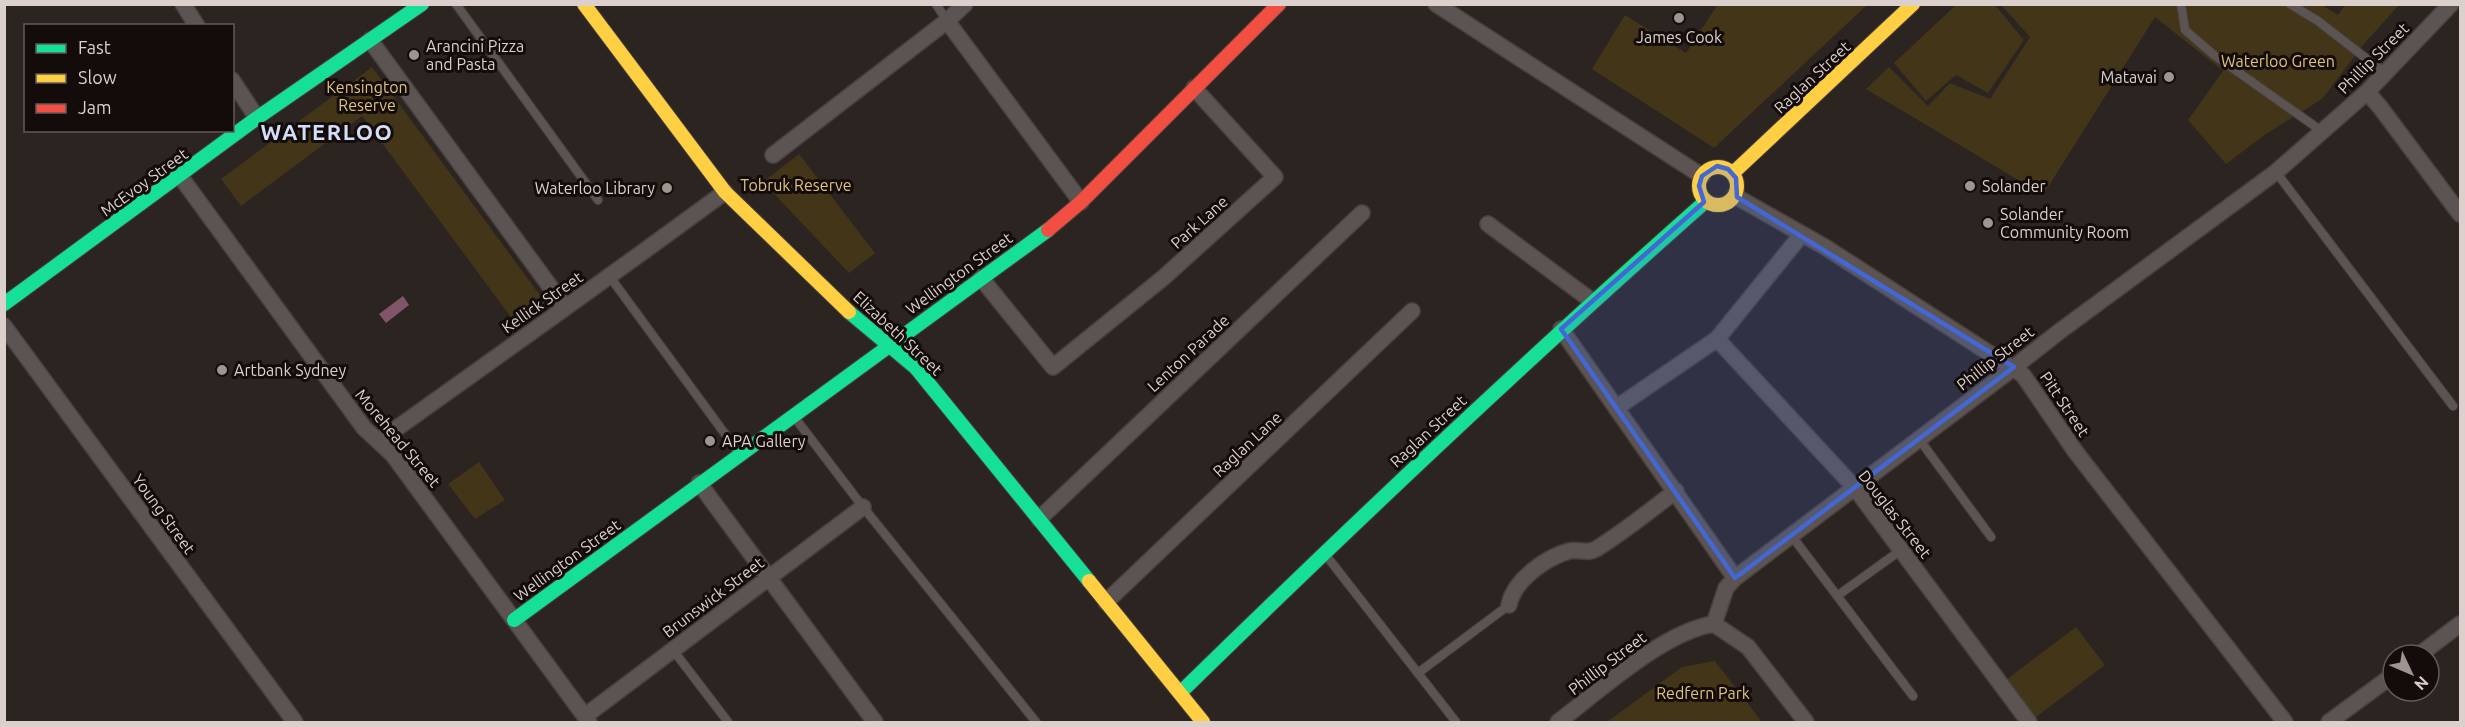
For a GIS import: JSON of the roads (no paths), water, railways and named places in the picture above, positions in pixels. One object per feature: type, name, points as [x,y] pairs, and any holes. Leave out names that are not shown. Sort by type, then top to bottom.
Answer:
[{"type":"street","points":[[183,4],[196,24]]},
{"type":"street","name":"McEvoy Street","points":[[4,304],[257,118],[422,4]]},
{"type":"street","name":"Elizabeth Street","points":[[584,4],[725,192],[852,314],[916,368],[1203,723]]},
{"type":"street","points":[[773,155],[947,21],[965,4]]},
{"type":"street","name":"Wellington Street","points":[[514,620],[792,414],[1061,220],[1280,4]]},
{"type":"street","points":[[1436,4],[1702,176]]},
{"type":"street","name":"Raglan Street","points":[[1733,173],[1913,4]]},
{"type":"street","name":"Phillip Street","points":[[1558,723],[1662,644],[1684,632],[1714,624],[1726,588],[1735,578],[2060,331],[2276,172],[2367,92],[2451,4]]},
{"type":"street","points":[[947,21],[1081,202]]},
{"type":"street","points":[[370,40],[565,307]]},
{"type":"street","points":[[234,83],[257,118]]},
{"type":"street","name":"Park Lane","points":[[981,278],[1053,367],[1163,278],[1275,177],[1194,88]]},
{"type":"street","points":[[2367,92],[2380,106],[2460,214]]},
{"type":"street","points":[[1717,166],[1728,169],[1733,173],[1738,184],[1735,196],[1731,201],[1718,205],[1706,201],[1700,192],[1702,176],[1717,166]]},
{"type":"street","name":"Morehead Street","points":[[180,176],[364,428],[393,455],[587,719]]},
{"type":"street","name":"Kellick Street","points":[[380,441],[725,192]]},
{"type":"street","name":"Pitt Street","points":[[1735,196],[1802,234],[2014,367],[2031,384],[2074,451],[2285,723]]},
{"type":"street","name":"Raglan Street","points":[[1180,693],[1324,552],[1561,329],[1706,201]]},
{"type":"street","name":"Lenton Parade","points":[[1039,519],[1362,213]]},
{"type":"street","points":[[1488,224],[1592,301]]},
{"type":"street","points":[[1616,408],[1717,339],[1802,234]]},
{"type":"street","name":"Raglan Lane","points":[[1106,602],[1412,311]]},
{"type":"street","name":"Young Street","points":[[4,326],[295,723]]},
{"type":"street","points":[[1561,329],[1735,578]]},
{"type":"street","name":"Douglas Street","points":[[1717,339],[1855,488],[2030,723]]},
{"type":"street","points":[[699,483],[875,723]]},
{"type":"street","points":[[1509,605],[1511,594],[1521,582],[1543,564],[1570,550],[1593,552],[1676,491]]},
{"type":"street","name":"Brunswick Street","points":[[587,719],[673,650],[863,507]]},
{"type":"street","points":[[1714,624],[1748,647],[1806,723]]},
{"type":"street","points":[[2435,643],[2460,624]]},
{"type":"street","points":[[2328,723],[2381,684]]},
{"type":"lane","points":[[456,4],[598,200]]},
{"type":"lane","points":[[936,4],[947,21]]},
{"type":"lane","points":[[2181,4],[2185,30],[2214,55],[2323,132]]},
{"type":"lane","points":[[2290,4],[2318,21],[2385,73]]},
{"type":"lane","points":[[2276,172],[2453,406]]},
{"type":"lane","points":[[610,277],[739,453]]},
{"type":"lane","points":[[792,414],[863,507],[1036,723]]},
{"type":"lane","points":[[1919,439],[1991,537]]},
{"type":"lane","points":[[1791,536],[1913,696]]},
{"type":"lane","points":[[1837,597],[1901,550]]},
{"type":"lane","points":[[1324,552],[1456,723]]},
{"type":"lane","points":[[1418,673],[1509,605]]},
{"type":"lane","points":[[673,650],[728,723]]},
{"type":"place","name":"James Cook","points":[[1679,18]]},
{"type":"place","name":"Arancini Pizza and Pasta","points":[[414,55]]},
{"type":"place","name":"Matavai","points":[[2169,77]]},
{"type":"place","name":"Solander","points":[[1970,186]]},
{"type":"place","name":"Waterloo Library","points":[[667,188]]},
{"type":"place","name":"Solander Community Room","points":[[1988,223]]},
{"type":"place","name":"Artbank Sydney","points":[[222,370]]},
{"type":"place","name":"APA Gallery","points":[[710,441]]},
{"type":"district","name":"WATERLOO","points":[[327,132]]},
{"type":"park label","name":"Waterloo Green","points":[[2278,61]]},
{"type":"park label","name":"Kensington Reserve","points":[[367,96]]},
{"type":"park label","name":"Tobruk Reserve","points":[[796,185]]},
{"type":"park label","name":"Redfern Park","points":[[1703,693]]}]
